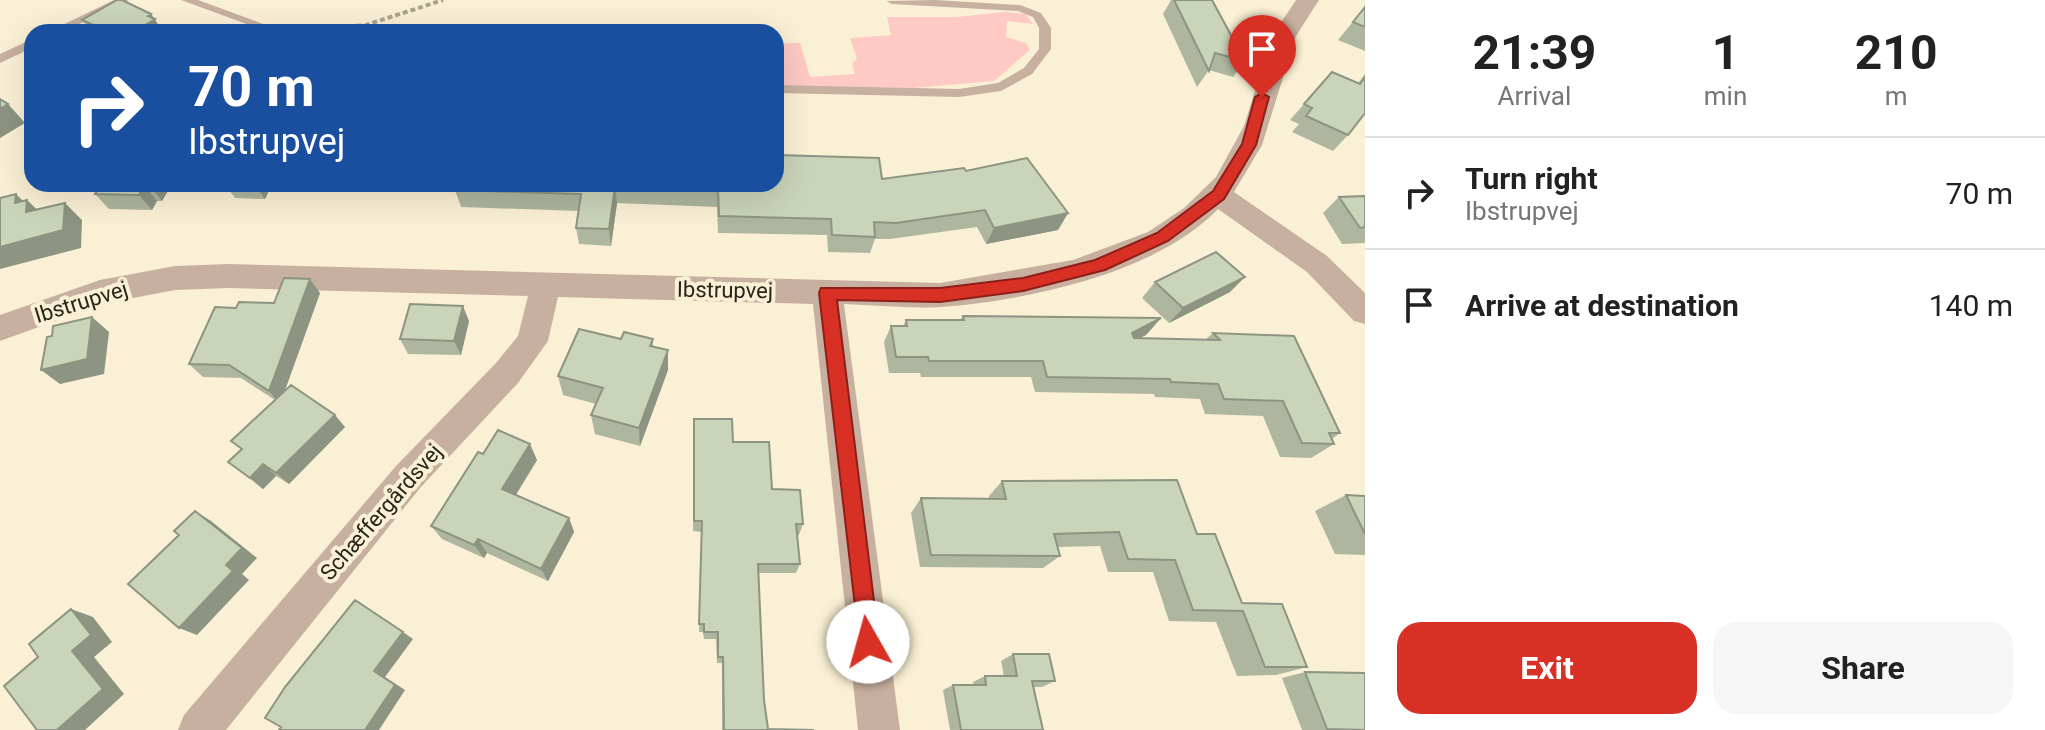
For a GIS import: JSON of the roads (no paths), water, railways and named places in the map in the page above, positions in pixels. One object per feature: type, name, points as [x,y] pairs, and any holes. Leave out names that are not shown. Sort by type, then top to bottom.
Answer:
[{"type":"street","name":"Ibstrupvej","points":[[0,328],[100,292],[175,278],[229,276],[940,295],[1023,285],[1099,265],[1163,237],[1218,195],[1249,145],[1276,50],[1308,0]]},
{"type":"street","points":[[1218,195],[1317,264],[1365,312]]},
{"type":"street","name":"Schæffergårdsvej","points":[[199,730],[408,477],[524,352],[532,341],[545,286]]},
{"type":"street","points":[[827,293],[879,730]]},
{"type":"lane","points":[[71,24],[123,0]]},
{"type":"lane","points":[[187,0],[256,24]]},
{"type":"lane","points":[[784,89],[959,93],[1001,87],[1028,71],[1045,49],[1045,28],[1037,15],[1020,8],[892,1]]},
{"type":"lane","points":[[0,59],[24,47]]}]
